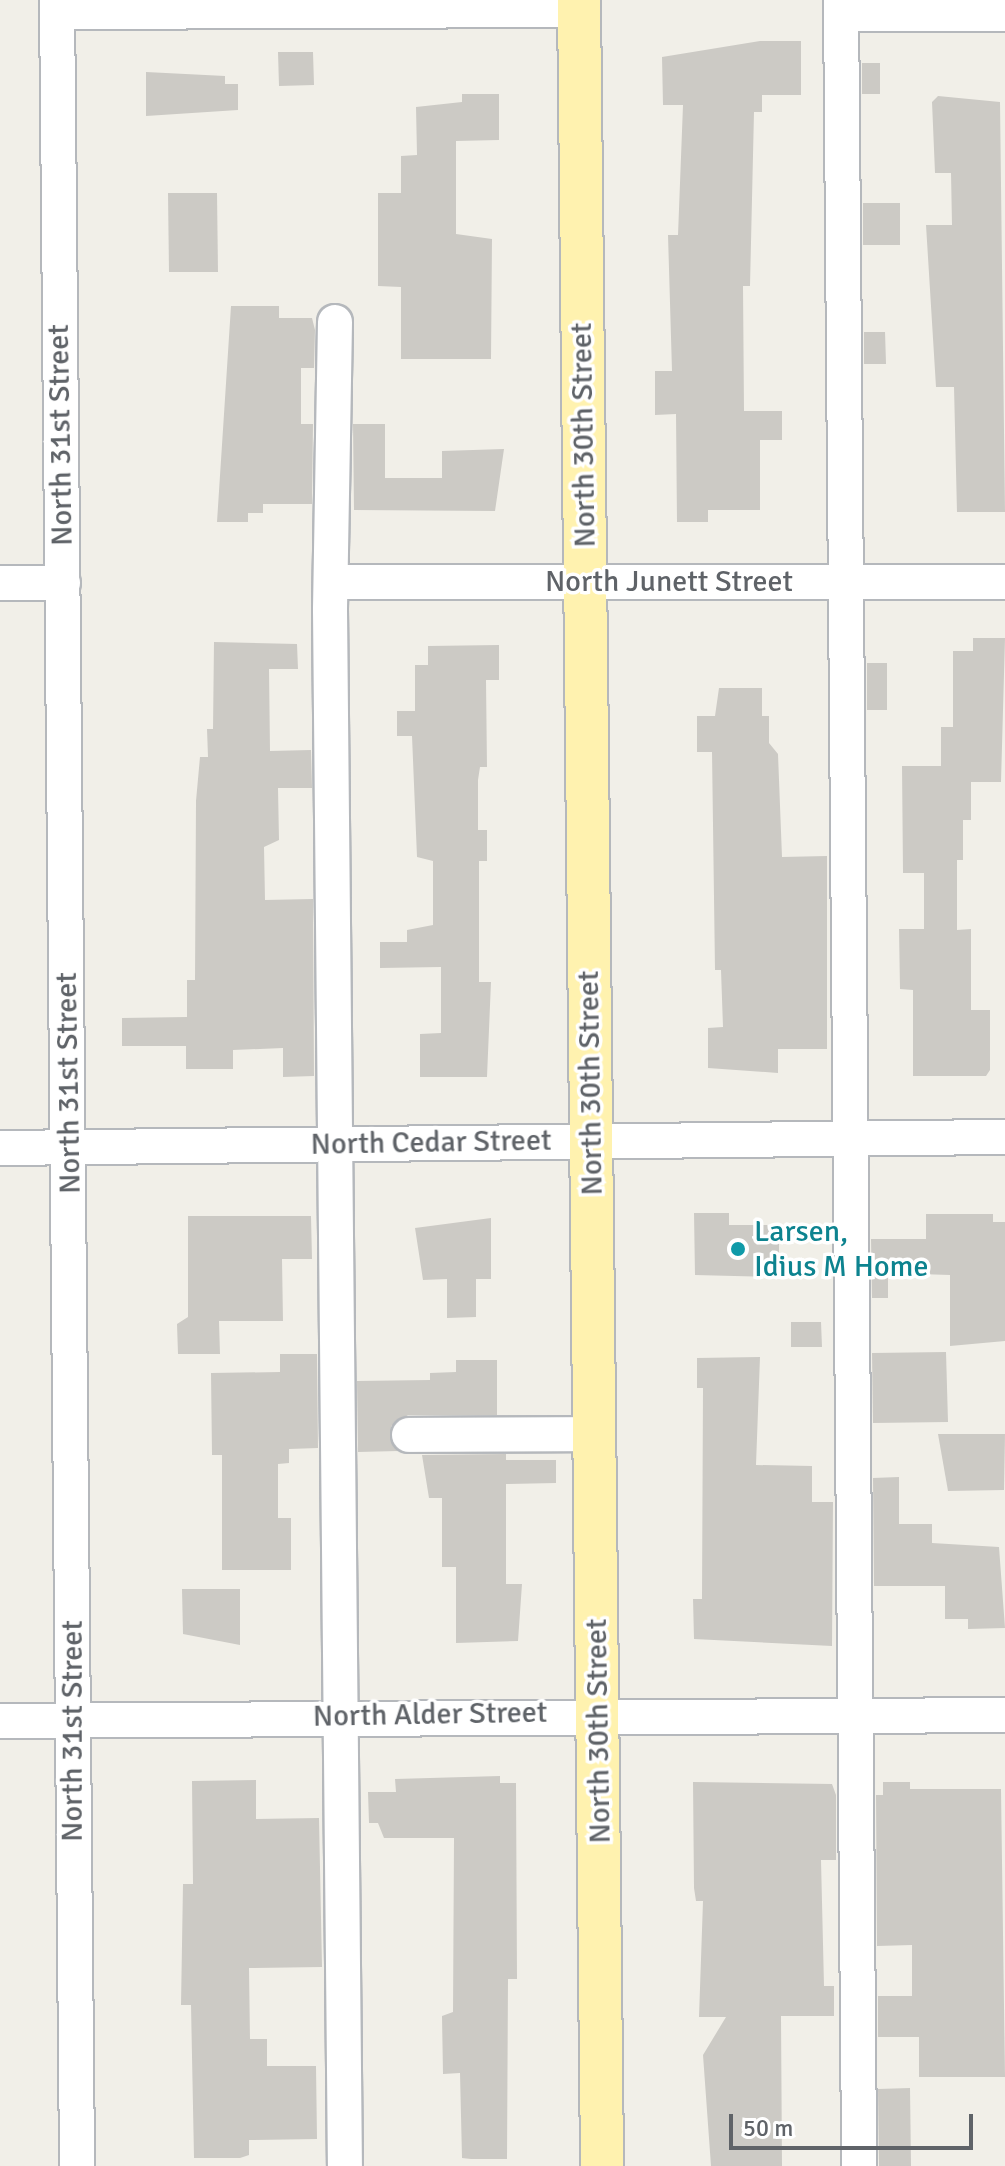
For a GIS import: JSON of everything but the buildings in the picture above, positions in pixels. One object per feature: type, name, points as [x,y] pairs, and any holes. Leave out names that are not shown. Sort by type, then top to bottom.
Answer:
[{"type":"main road","name":"North 30th Street","points":[[579,5],[602,2166]]},
{"type":"street","points":[[57,6],[579,5]]},
{"type":"street","name":"North 31st Street","points":[[57,6],[70,1147],[77,2166]]},
{"type":"street","points":[[859,2166],[842,7],[1005,14]]},
{"type":"street","points":[[335,322],[333,582],[345,2166]]},
{"type":"street","name":"North Junett Street","points":[[333,582],[1005,582]]},
{"type":"street","points":[[0,583],[63,583]]},
{"type":"street","name":"North Cedar Street","points":[[0,1148],[1005,1137]]},
{"type":"street","points":[[409,1435],[595,1434]]},
{"type":"street","name":"North Alder Street","points":[[0,1721],[599,1712],[1005,1715]]},
{"type":"place","name":"Larsen, Idius M Home","points":[[738,1249]]}]
